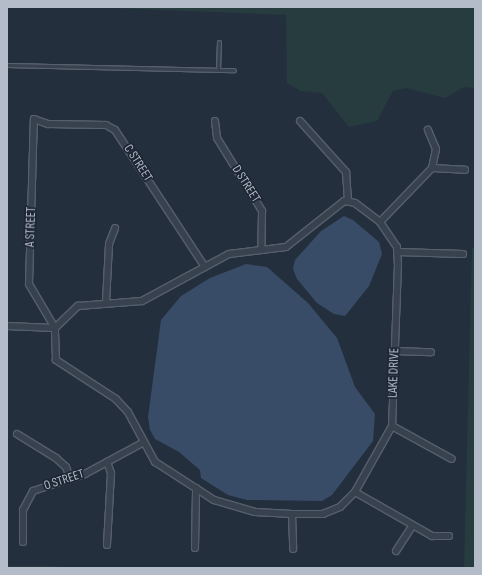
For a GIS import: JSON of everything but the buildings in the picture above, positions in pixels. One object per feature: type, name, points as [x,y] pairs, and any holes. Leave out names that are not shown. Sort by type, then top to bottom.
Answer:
[{"type":"street","name":"C STREET","points":[[34,119],[48,124],[106,126],[116,130],[205,266]]},
{"type":"street","name":"A STREET","points":[[34,119],[29,284],[55,328]]},
{"type":"street","points":[[300,121],[346,172],[348,201]]},
{"type":"street","name":"D STREET","points":[[215,122],[217,138],[262,211],[260,250]]},
{"type":"street","points":[[380,222],[432,168],[436,149],[428,130]]},
{"type":"street","points":[[432,168],[465,170]]},
{"type":"street","points":[[7,326],[55,328],[78,306],[106,302],[142,301],[205,266],[237,251],[260,250],[292,244],[326,212],[348,201]]},
{"type":"street","points":[[348,201],[380,222],[398,252],[463,254]]},
{"type":"street","points":[[106,302],[109,244],[115,228]]},
{"type":"street","name":"LAKE DRIVE","points":[[55,328],[56,360],[116,399],[128,412],[142,443],[155,462],[196,488],[238,508],[292,514],[330,512],[355,492],[392,426],[398,252]]},
{"type":"street","points":[[395,351],[430,352]]},
{"type":"street","points":[[392,426],[452,459]]},
{"type":"street","points":[[17,434],[56,458],[66,467],[70,478]]},
{"type":"street","name":"O STREET","points":[[23,542],[23,510],[28,496],[43,486],[70,478],[107,462],[142,443]]},
{"type":"street","points":[[107,462],[111,472],[107,545]]},
{"type":"street","points":[[195,548],[196,488]]},
{"type":"street","points":[[355,492],[412,526],[432,536],[449,536]]},
{"type":"street","points":[[292,514],[293,548]]},
{"type":"street","points":[[396,551],[412,526]]},
{"type":"lane","points":[[218,70],[219,42]]},
{"type":"lane","points":[[7,65],[234,70]]},
{"type":"green space","points":[[88,7],[475,7],[475,88],[464,87],[445,98],[406,88],[393,91],[377,121],[349,127],[322,93],[301,91],[287,83],[286,15]]},
{"type":"green space","points":[[475,247],[475,568],[464,568],[472,248]]},
{"type":"green space","points":[[7,566],[49,566],[84,568],[7,568]]},
{"type":"water","points":[[344,216],[353,220],[379,242],[382,254],[369,286],[345,316],[334,314],[317,303],[297,279],[293,269],[295,260],[321,231]]},
{"type":"water","points":[[246,264],[267,267],[308,303],[337,338],[355,387],[375,414],[373,441],[332,495],[322,501],[247,500],[228,495],[201,478],[200,470],[179,452],[155,439],[150,430],[148,417],[161,320],[181,296],[210,278]]}]
